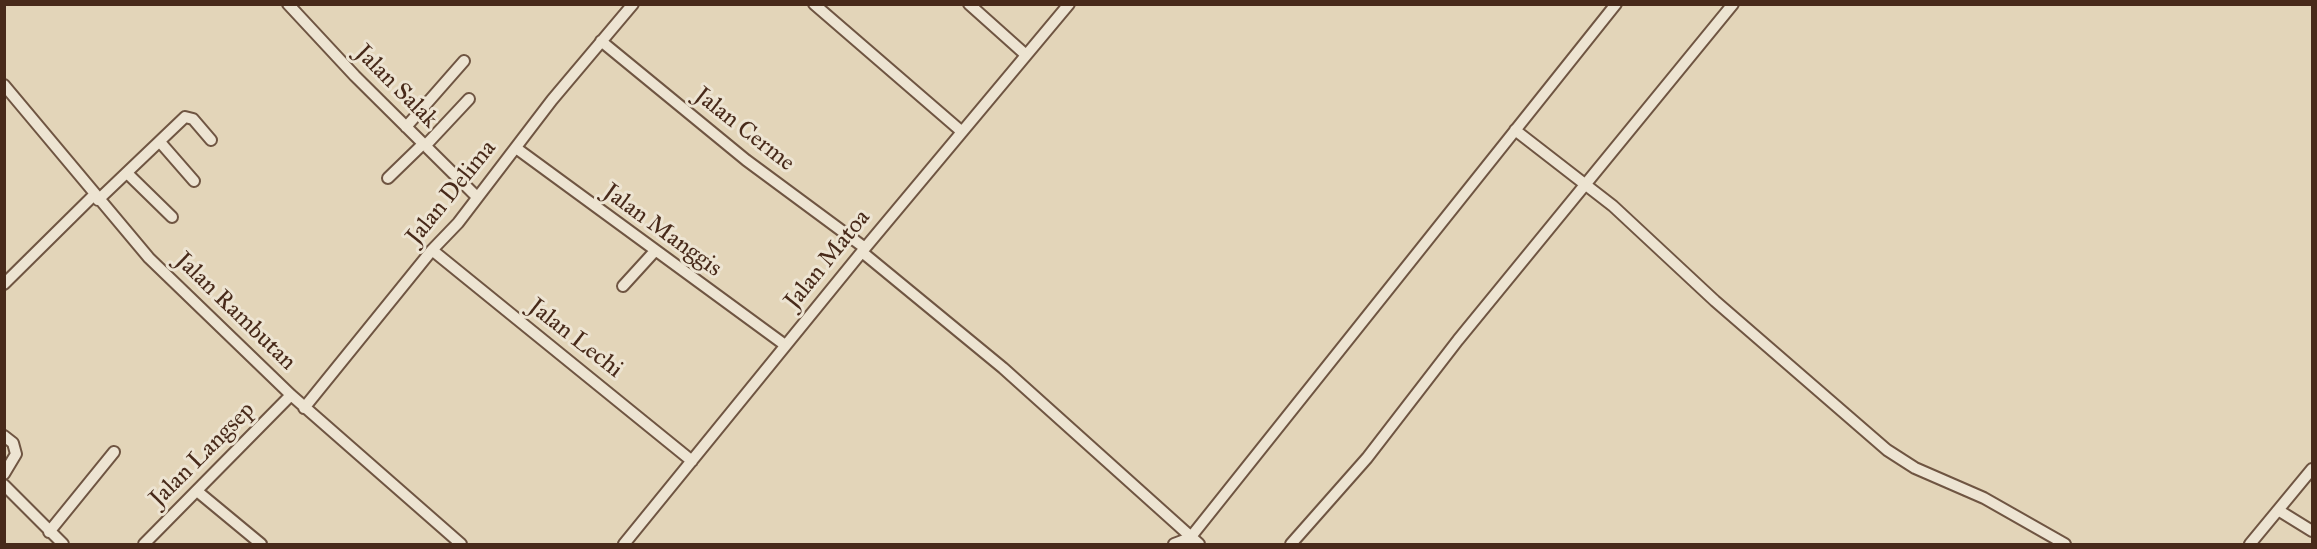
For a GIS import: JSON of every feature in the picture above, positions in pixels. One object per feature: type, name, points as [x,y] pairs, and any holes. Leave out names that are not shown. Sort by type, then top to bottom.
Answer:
[{"type":"street","name":"Jalan Salak","points":[[288,4],[477,197]]},
{"type":"street","points":[[814,4],[961,131]]},
{"type":"street","points":[[969,4],[1026,55]]},
{"type":"street","name":"Jalan Matoa","points":[[624,544],[961,131],[1069,4]]},
{"type":"street","points":[[1174,544],[1194,541],[1616,4]]},
{"type":"street","points":[[1291,544],[1367,458],[1586,183],[1733,4]]},
{"type":"street","name":"Jalan Delima","points":[[304,408],[632,5]]},
{"type":"street","name":"Jalan Cerme","points":[[601,41],[746,160],[863,250],[1003,368],[1194,541]]},
{"type":"street","points":[[406,127],[464,61]]},
{"type":"street","name":"Jalan Rambutan","points":[[4,86],[149,258],[304,408],[460,544]]},
{"type":"street","points":[[388,178],[469,99]]},
{"type":"street","points":[[4,284],[96,197],[127,173],[187,117],[193,119],[211,140]]},
{"type":"street","points":[[1515,130],[1586,183],[1715,301],[1887,450],[1915,468],[1984,498],[2065,544]]},
{"type":"street","points":[[160,142],[194,181]]},
{"type":"street","name":"Jalan Manggis","points":[[516,148],[654,252],[785,345]]},
{"type":"street","points":[[127,173],[172,217]]},
{"type":"street","name":"Jalan Lechi","points":[[432,250],[692,460]]},
{"type":"street","points":[[623,286],[654,252]]},
{"type":"street","name":"Jalan Langsep","points":[[144,544],[291,395]]},
{"type":"street","points":[[4,436],[13,443],[16,454],[4,474]]},
{"type":"street","points":[[49,532],[114,452]]},
{"type":"street","points":[[2250,544],[2313,469]]},
{"type":"street","points":[[4,485],[63,544]]},
{"type":"street","points":[[197,490],[261,544]]},
{"type":"street","points":[[2278,510],[2313,531]]}]
